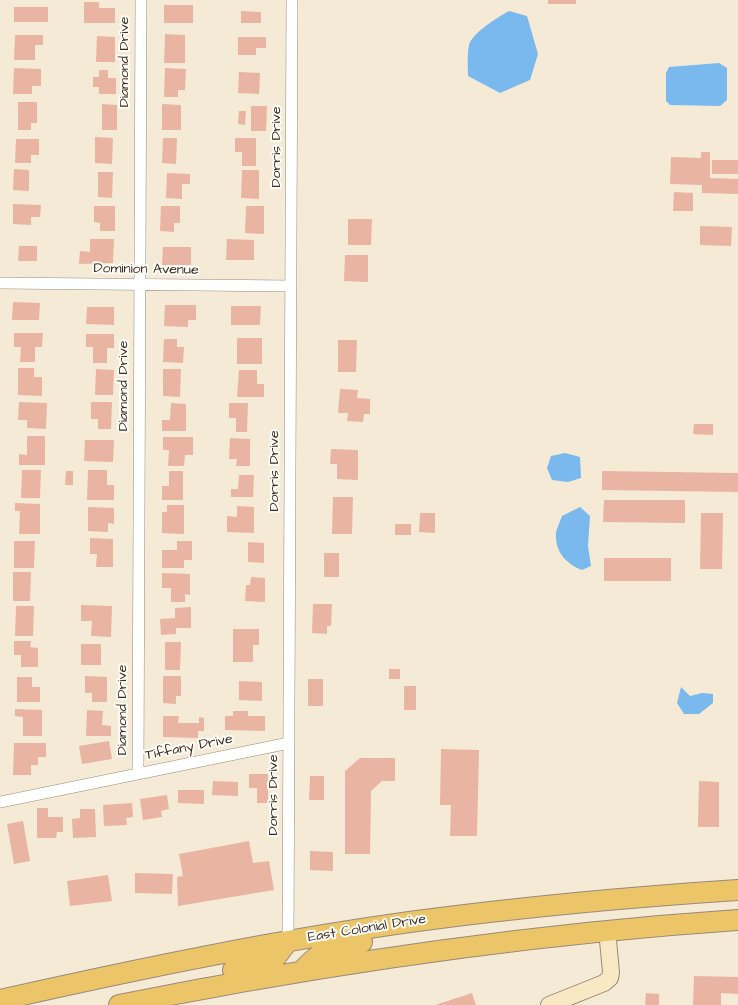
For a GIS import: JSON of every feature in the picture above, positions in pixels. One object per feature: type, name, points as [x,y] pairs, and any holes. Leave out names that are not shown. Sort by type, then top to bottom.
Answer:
[{"type":"highway","name":"East Colonial Drive","points":[[0,1000],[95,979],[288,941],[415,921],[603,900],[738,890]]},
{"type":"highway","points":[[128,1003],[303,970],[408,954],[607,930],[738,920]]},
{"type":"highway","points":[[303,970],[315,957],[327,950],[410,931],[415,921]]},
{"type":"highway","points":[[128,1003],[153,986],[259,964],[276,957],[288,941]]},
{"type":"highway","points":[[33,1005],[82,992],[95,979]]},
{"type":"street","name":"Diamond Drive","points":[[138,773],[141,0]]},
{"type":"street","name":"Dorris Drive","points":[[288,941],[292,0]]},
{"type":"street","name":"Dominion Avenue","points":[[0,284],[291,286]]},
{"type":"street","name":"Tiffany Drive","points":[[0,802],[289,743]]},
{"type":"street","points":[[549,1005],[604,983],[610,978],[611,972],[607,930]]},
{"type":"water","points":[[509,11],[527,16],[538,54],[530,80],[500,93],[468,76],[468,49],[471,40],[475,35],[492,21]]},
{"type":"water","points":[[719,63],[727,68],[727,100],[720,106],[670,105],[666,101],[666,73],[669,67]]},
{"type":"water","points":[[565,453],[580,457],[581,478],[568,482],[552,480],[547,468],[551,456]]},
{"type":"water","points":[[580,507],[590,516],[588,546],[591,566],[582,570],[572,565],[564,558],[558,548],[556,535],[562,516]]},
{"type":"water","points":[[681,687],[690,696],[702,693],[713,694],[713,703],[699,714],[684,714],[677,703]]},
{"type":"building","points":[[548,0],[576,0],[576,4],[548,4]]},
{"type":"building","points":[[84,2],[99,2],[99,8],[115,8],[115,23],[84,23]]},
{"type":"building","points":[[164,5],[193,5],[193,23],[164,23]]},
{"type":"building","points":[[14,7],[48,7],[48,22],[14,22]]},
{"type":"building","points":[[241,11],[261,12],[261,23],[241,23]]},
{"type":"building","points":[[165,34],[185,35],[185,63],[164,63]]},
{"type":"building","points":[[15,35],[43,35],[43,45],[35,45],[35,60],[14,60]]},
{"type":"building","points":[[97,36],[115,37],[115,62],[96,62]]},
{"type":"building","points":[[238,37],[266,37],[266,48],[256,48],[256,55],[238,55]]},
{"type":"building","points":[[14,68],[41,69],[41,86],[32,86],[32,94],[13,94]]},
{"type":"building","points":[[165,68],[186,69],[185,90],[178,90],[178,97],[164,97]]},
{"type":"building","points":[[99,70],[108,70],[108,78],[116,78],[116,94],[99,94],[99,87],[93,87],[93,77],[99,77]]},
{"type":"building","points":[[239,72],[260,73],[259,94],[238,93]]},
{"type":"building","points":[[18,102],[37,102],[37,123],[31,123],[31,130],[18,130]]},
{"type":"building","points":[[102,104],[117,105],[117,130],[102,130]]},
{"type":"building","points":[[162,104],[181,105],[181,130],[162,130]]},
{"type":"building","points":[[251,106],[267,106],[266,131],[251,131]]},
{"type":"building","points":[[239,111],[246,111],[245,125],[238,124]]},
{"type":"building","points":[[95,137],[113,138],[112,164],[95,163]]},
{"type":"building","points":[[163,138],[177,138],[176,164],[162,163]]},
{"type":"building","points":[[235,138],[256,138],[256,166],[242,166],[242,152],[235,152]]},
{"type":"building","points":[[16,139],[39,139],[39,155],[31,155],[31,163],[15,163]]},
{"type":"building","points":[[701,152],[710,152],[710,178],[738,179],[738,194],[702,193],[702,185],[670,184],[671,157],[701,158]]},
{"type":"building","points":[[712,160],[738,160],[738,174],[712,174]]},
{"type":"building","points":[[14,169],[29,170],[29,191],[13,190]]},
{"type":"building","points":[[242,170],[259,170],[259,199],[241,198]]},
{"type":"building","points":[[98,172],[113,172],[112,198],[98,197]]},
{"type":"building","points":[[167,173],[190,174],[190,184],[182,184],[182,199],[166,198]]},
{"type":"building","points":[[674,192],[693,193],[693,211],[673,211]]},
{"type":"building","points":[[13,204],[41,205],[40,217],[31,217],[31,225],[13,224]]},
{"type":"building","points":[[94,206],[115,206],[115,231],[100,231],[100,223],[94,222]]},
{"type":"building","points":[[161,206],[180,206],[180,223],[174,223],[174,232],[160,231]]},
{"type":"building","points":[[246,206],[264,206],[264,234],[245,233]]},
{"type":"building","points":[[348,219],[372,219],[371,245],[348,245]]},
{"type":"building","points":[[700,226],[732,227],[731,246],[700,245]]},
{"type":"building","points":[[90,239],[114,239],[113,263],[79,264],[80,251],[90,252]]},
{"type":"building","points":[[227,239],[254,240],[254,260],[226,260]]},
{"type":"building","points":[[19,246],[37,246],[37,261],[18,261]]},
{"type":"building","points":[[163,247],[191,247],[191,265],[162,265]]},
{"type":"building","points":[[345,255],[368,255],[368,282],[344,281]]},
{"type":"building","points":[[13,302],[40,303],[39,320],[12,320]]},
{"type":"building","points":[[165,305],[196,305],[196,320],[188,320],[188,327],[164,326]]},
{"type":"building","points":[[231,306],[261,306],[260,325],[231,325]]},
{"type":"building","points":[[87,307],[114,307],[114,325],[86,324]]},
{"type":"building","points":[[14,333],[43,333],[42,347],[35,347],[35,362],[20,362],[21,347],[14,347]]},
{"type":"building","points":[[86,334],[114,334],[114,348],[107,348],[107,363],[93,363],[93,347],[86,347]]},
{"type":"building","points":[[237,338],[262,338],[262,364],[237,364]]},
{"type":"building","points":[[164,339],[177,339],[177,347],[184,347],[183,363],[163,362]]},
{"type":"building","points":[[338,340],[357,340],[356,372],[338,372]]},
{"type":"building","points":[[18,368],[34,368],[34,377],[42,377],[42,396],[18,395]]},
{"type":"building","points":[[96,369],[114,370],[113,395],[95,395]]},
{"type":"building","points":[[163,369],[181,369],[180,397],[163,396]]},
{"type":"building","points":[[239,370],[257,370],[257,384],[264,384],[264,397],[237,397]]},
{"type":"building","points":[[340,389],[358,390],[357,398],[370,399],[370,414],[364,414],[363,422],[347,421],[348,413],[338,413]]},
{"type":"building","points":[[19,402],[47,403],[46,429],[27,428],[27,420],[18,420]]},
{"type":"building","points":[[91,402],[112,402],[111,429],[98,429],[98,419],[91,419]]},
{"type":"building","points":[[171,403],[186,404],[186,431],[162,431],[162,420],[170,420]]},
{"type":"building","points":[[229,403],[248,403],[247,432],[236,432],[236,418],[229,418]]},
{"type":"building","points":[[694,424],[713,424],[713,435],[693,434]]},
{"type":"building","points":[[27,436],[45,436],[45,465],[19,465],[19,454],[27,455]]},
{"type":"building","points":[[163,437],[193,437],[193,455],[185,455],[184,466],[168,466],[169,450],[163,450]]},
{"type":"building","points":[[230,438],[250,439],[250,466],[236,466],[237,459],[229,459]]},
{"type":"building","points":[[85,440],[114,440],[113,462],[84,461]]},
{"type":"building","points":[[331,449],[358,450],[358,480],[337,479],[337,464],[330,464]]},
{"type":"building","points":[[22,470],[41,470],[40,498],[21,498]]},
{"type":"building","points":[[88,470],[107,470],[107,485],[114,485],[114,500],[87,500]]},
{"type":"building","points":[[66,471],[73,471],[73,485],[65,485]]},
{"type":"building","points":[[169,471],[183,471],[183,500],[162,500],[162,486],[169,486]]},
{"type":"building","points":[[602,471],[738,473],[738,492],[602,490]]},
{"type":"building","points":[[239,475],[254,475],[253,497],[231,497],[231,489],[238,489]]},
{"type":"building","points":[[333,497],[353,497],[352,534],[332,534]]},
{"type":"building","points":[[604,500],[685,500],[685,523],[603,522]]},
{"type":"building","points":[[15,503],[40,504],[40,534],[19,534],[20,511],[15,511]]},
{"type":"building","points":[[167,505],[184,505],[184,534],[162,533],[162,512],[167,512]]},
{"type":"building","points":[[237,506],[254,507],[254,533],[227,532],[227,516],[237,517]]},
{"type":"building","points":[[88,507],[114,508],[114,524],[108,523],[108,532],[88,531]]},
{"type":"building","points":[[420,513],[435,513],[435,533],[419,532]]},
{"type":"building","points":[[701,513],[723,513],[722,569],[700,569]]},
{"type":"building","points":[[395,524],[411,524],[411,535],[395,535]]},
{"type":"building","points":[[90,538],[113,539],[113,567],[96,567],[97,554],[90,554]]},
{"type":"building","points":[[14,541],[35,541],[34,568],[14,568]]},
{"type":"building","points":[[177,541],[192,541],[192,560],[184,560],[184,568],[162,568],[162,550],[177,550]]},
{"type":"building","points":[[248,542],[264,543],[264,563],[248,562]]},
{"type":"building","points":[[324,553],[339,553],[339,577],[324,577]]},
{"type":"building","points":[[604,558],[671,558],[671,581],[604,581]]},
{"type":"building","points":[[13,572],[31,572],[30,601],[13,601]]},
{"type":"building","points":[[162,573],[190,574],[190,595],[185,594],[185,602],[171,602],[171,588],[162,588]]},
{"type":"building","points":[[251,577],[265,578],[265,602],[245,601],[246,585],[250,585]]},
{"type":"building","points":[[313,604],[332,604],[331,626],[327,626],[327,634],[312,633]]},
{"type":"building","points":[[81,605],[112,606],[111,637],[91,636],[92,621],[81,621]]},
{"type":"building","points":[[16,606],[34,606],[33,636],[15,636]]},
{"type":"building","points":[[191,607],[191,628],[176,628],[176,634],[161,635],[160,619],[175,618],[175,608]]},
{"type":"building","points":[[233,629],[259,629],[259,645],[253,645],[253,662],[233,662]]},
{"type":"building","points":[[14,641],[31,641],[30,647],[38,648],[38,667],[21,667],[21,655],[14,655]]},
{"type":"building","points":[[165,642],[181,642],[180,670],[165,670]]},
{"type":"building","points":[[81,644],[101,644],[101,665],[81,665]]},
{"type":"building","points":[[389,669],[400,669],[400,679],[389,679]]},
{"type":"building","points":[[85,676],[107,677],[107,702],[92,702],[92,693],[85,693]]},
{"type":"building","points":[[163,676],[181,676],[181,696],[176,696],[176,704],[163,703]]},
{"type":"building","points":[[17,677],[32,677],[32,687],[40,687],[40,702],[17,702]]},
{"type":"building","points":[[308,679],[323,679],[323,706],[308,706]]},
{"type":"building","points":[[239,681],[262,682],[262,701],[239,700]]},
{"type":"building","points":[[404,686],[416,686],[416,710],[404,710]]},
{"type":"building","points":[[15,709],[42,710],[42,736],[23,736],[23,717],[15,716]]},
{"type":"building","points":[[87,710],[103,711],[102,725],[111,726],[111,736],[86,736]]},
{"type":"building","points":[[233,711],[248,711],[248,716],[265,716],[265,731],[225,730],[225,716],[233,716]]},
{"type":"building","points":[[163,716],[179,716],[178,723],[199,723],[199,717],[204,718],[204,731],[198,731],[198,738],[163,737]]},
{"type":"building","points":[[109,741],[112,759],[82,764],[79,746]]},
{"type":"building","points":[[14,743],[46,743],[46,757],[38,757],[38,765],[31,765],[31,775],[13,775]]},
{"type":"building","points":[[441,749],[479,750],[477,836],[450,836],[451,805],[440,805]]},
{"type":"building","points":[[360,758],[395,758],[395,781],[382,781],[371,791],[370,854],[345,854],[345,771]]},
{"type":"building","points":[[249,774],[268,774],[268,803],[257,803],[257,788],[249,788]]},
{"type":"building","points":[[310,776],[324,776],[324,800],[309,800]]},
{"type":"building","points":[[213,781],[238,782],[238,796],[212,795]]},
{"type":"building","points":[[699,781],[719,782],[719,827],[698,827]]},
{"type":"building","points":[[178,790],[204,790],[204,804],[178,803]]},
{"type":"building","points":[[167,795],[169,809],[161,811],[162,817],[143,820],[140,799]]},
{"type":"building","points":[[132,803],[133,817],[126,818],[127,825],[104,826],[103,805]]},
{"type":"building","points":[[37,808],[48,808],[48,817],[63,817],[63,832],[57,832],[56,838],[37,838]]},
{"type":"building","points":[[80,809],[95,809],[96,837],[73,838],[72,819],[80,818]]},
{"type":"building","points":[[23,821],[30,861],[14,864],[7,824]]},
{"type":"building","points":[[249,841],[253,863],[269,861],[274,890],[178,906],[177,877],[183,876],[179,854]]},
{"type":"building","points":[[310,851],[333,852],[333,871],[310,870]]},
{"type":"building","points":[[135,873],[173,874],[172,894],[135,893]]},
{"type":"building","points":[[108,875],[112,901],[70,906],[67,881]]},
{"type":"building","points":[[694,976],[738,977],[738,994],[721,993],[721,1005],[693,1005]]},
{"type":"building","points":[[472,993],[476,1005],[435,1005]]},
{"type":"building","points":[[646,993],[659,994],[659,1005],[645,1005]]}]
